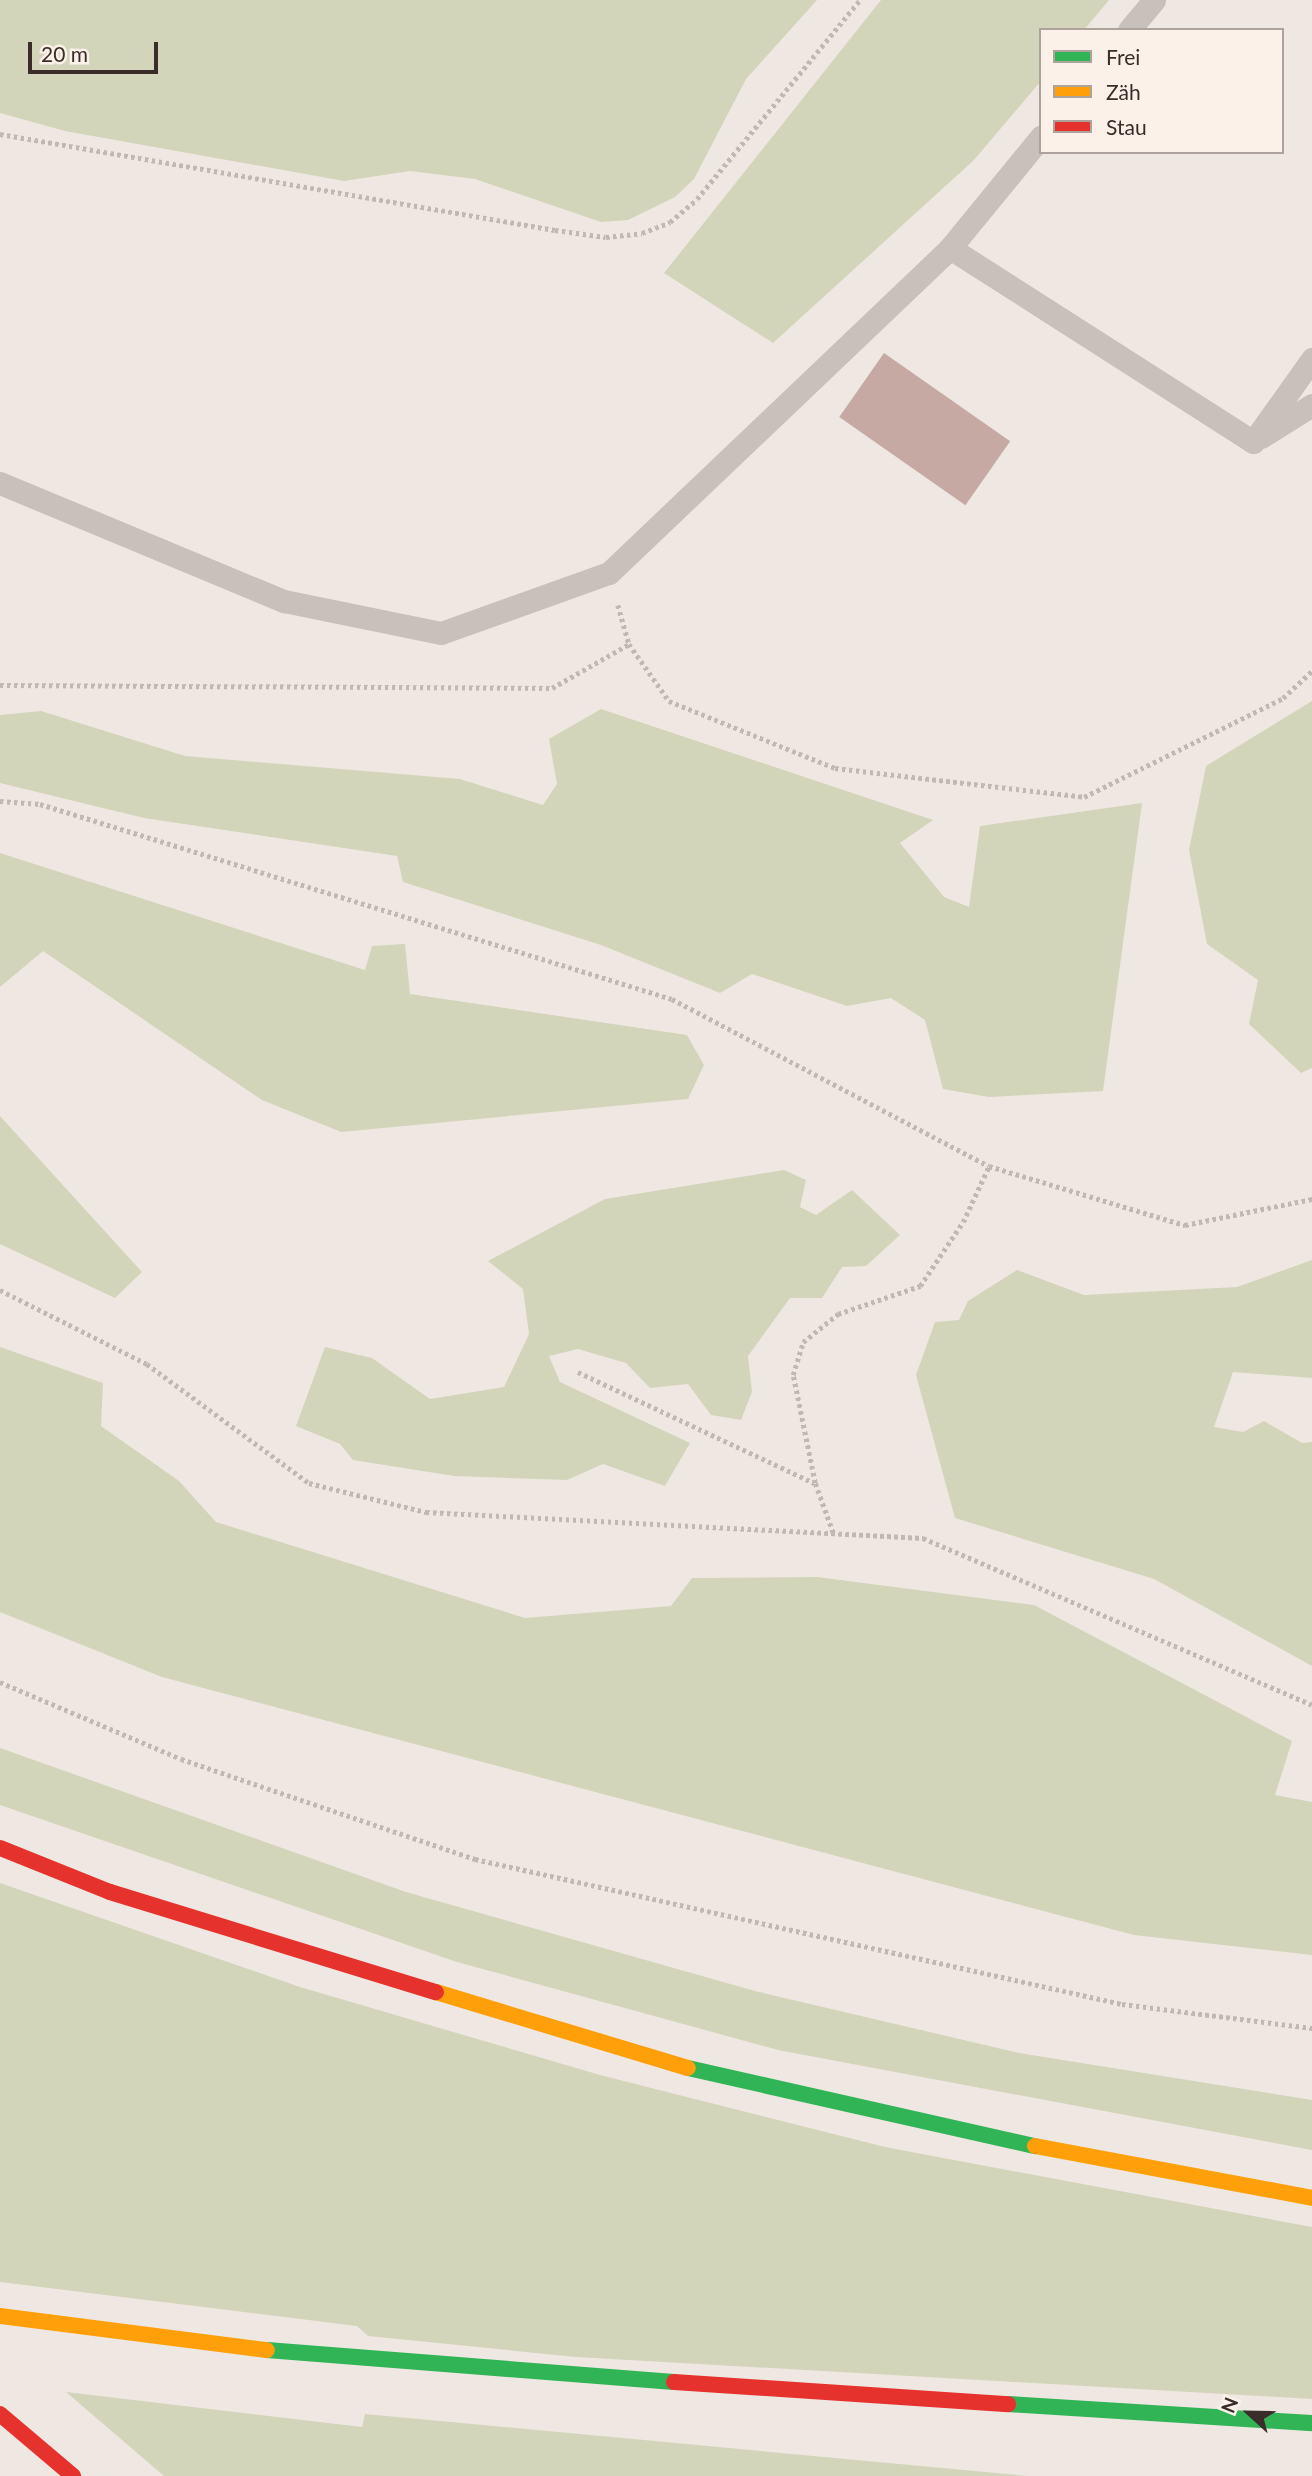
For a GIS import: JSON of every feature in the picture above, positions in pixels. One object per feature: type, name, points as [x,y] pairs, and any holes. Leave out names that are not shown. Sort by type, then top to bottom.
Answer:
[{"type":"highway","points":[[0,1847],[123,1896],[652,2059],[932,2127],[1312,2198]]},
{"type":"highway","points":[[0,2316],[357,2362],[1312,2423]]},
{"type":"highway","points":[[0,2414],[73,2476]]},
{"type":"lane","points":[[1131,28],[1154,0]]},
{"type":"lane","points":[[0,483],[284,601],[441,633],[609,573],[950,248],[1039,139]]},
{"type":"lane","points":[[950,248],[1253,442]]},
{"type":"lane","points":[[1253,442],[1312,359]]},
{"type":"lane","points":[[1253,442],[1312,405]]},
{"type":"path","points":[[0,134],[555,230],[606,237],[642,233],[670,222],[697,199],[860,0]]},
{"type":"path","points":[[609,573],[629,644],[669,701],[835,768],[1084,797],[1283,698],[1312,671]]},
{"type":"path","points":[[0,685],[552,688],[629,644]]},
{"type":"path","points":[[0,801],[40,804],[672,999],[989,1166],[1185,1225],[1312,1199]]},
{"type":"path","points":[[833,1533],[815,1483],[793,1375],[803,1342],[838,1314],[920,1286],[963,1222],[989,1166]]},
{"type":"path","points":[[0,1290],[147,1364],[309,1483],[426,1512],[923,1538],[1312,1705]]},
{"type":"path","points":[[578,1372],[815,1483]]},
{"type":"path","points":[[0,1682],[181,1759],[475,1859],[1122,2004],[1312,2028]]},
{"type":"green space","points":[[0,0],[817,0],[746,79],[694,179],[675,197],[628,220],[601,222],[475,179],[410,171],[344,181],[65,131],[0,113]]},
{"type":"green space","points":[[881,0],[1109,0],[1086,28],[1039,28],[1039,83],[974,160],[773,343],[664,273]]},
{"type":"green space","points":[[1312,701],[1312,1068],[1301,1073],[1249,1024],[1258,980],[1207,944],[1189,850],[1206,766]]},
{"type":"green space","points":[[601,709],[933,820],[900,843],[944,897],[969,907],[980,826],[1142,803],[1103,1091],[989,1097],[943,1089],[925,1020],[891,998],[847,1006],[752,974],[720,993],[601,945],[403,882],[397,856],[144,818],[0,783],[0,715],[41,711],[185,756],[460,779],[543,805],[557,784],[549,739]]},
{"type":"green space","points":[[0,853],[365,970],[372,946],[405,944],[410,994],[687,1035],[704,1065],[688,1099],[341,1132],[262,1100],[43,951],[0,987]]},
{"type":"green space","points":[[0,1116],[142,1272],[115,1298],[0,1244]]},
{"type":"green space","points":[[784,1170],[806,1180],[800,1207],[816,1215],[852,1190],[900,1235],[866,1266],[842,1267],[822,1298],[790,1298],[748,1356],[752,1392],[741,1420],[711,1415],[688,1384],[650,1388],[626,1363],[578,1349],[549,1356],[560,1382],[690,1443],[665,1486],[603,1464],[567,1480],[454,1476],[353,1460],[340,1444],[296,1426],[325,1347],[372,1358],[430,1399],[504,1387],[529,1334],[523,1289],[488,1261],[605,1199]]},
{"type":"green space","points":[[1312,1260],[1312,1378],[1233,1372],[1214,1427],[1243,1432],[1264,1421],[1302,1443],[1312,1442],[1312,1666],[1154,1579],[955,1518],[916,1375],[935,1322],[959,1320],[968,1301],[1017,1270],[1084,1295],[1237,1287]]},
{"type":"green space","points":[[0,1347],[103,1383],[101,1426],[179,1481],[216,1522],[525,1618],[671,1606],[692,1578],[817,1577],[1034,1605],[1292,1741],[1275,1795],[1312,1802],[1312,1955],[1134,1935],[162,1677],[0,1612]]},
{"type":"green space","points":[[0,1748],[406,1892],[755,1991],[1019,2053],[1312,2100],[1312,2150],[778,2050],[457,1962],[0,1805]]},
{"type":"green space","points":[[0,1883],[300,1987],[600,2075],[885,2147],[1312,2227],[1312,2399],[576,2357],[368,2336],[357,2326],[0,2282]]},
{"type":"green space","points":[[66,2392],[362,2427],[365,2414],[1028,2476],[164,2476]]},
{"type":"building","points":[[884,353],[1010,441],[965,505],[839,417]]},
{"type":"traffic: fast","points":[[688,2068],[1035,2146]]},
{"type":"traffic: fast","points":[[267,2350],[674,2382]]},
{"type":"traffic: fast","points":[[1008,2404],[1312,2423]]},
{"type":"traffic: slow","points":[[436,1992],[688,2068]]},
{"type":"traffic: slow","points":[[1035,2146],[1312,2198]]},
{"type":"traffic: slow","points":[[0,2316],[267,2350]]},
{"type":"traffic: jam","points":[[0,1848],[110,1892],[436,1992]]},
{"type":"traffic: jam","points":[[674,2382],[1008,2404]]},
{"type":"traffic: jam","points":[[0,2414],[73,2476]]}]
